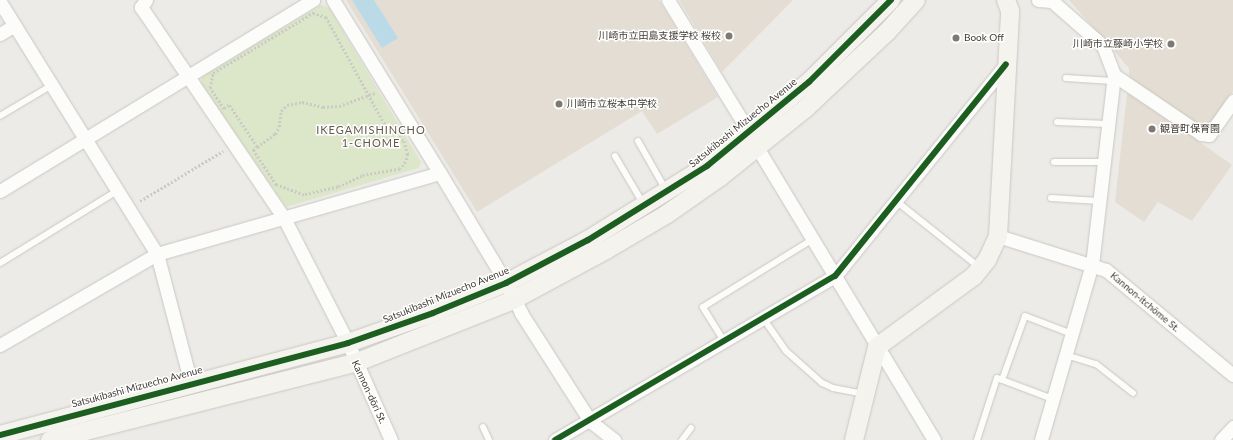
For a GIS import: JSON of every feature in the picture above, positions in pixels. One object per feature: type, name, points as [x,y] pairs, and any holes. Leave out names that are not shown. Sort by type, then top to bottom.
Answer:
[{"type":"street","name":"Kannon-dōri St.","points":[[146,0],[141,7],[284,218],[348,343],[355,363],[391,440]]},
{"type":"street","points":[[0,191],[313,0]]},
{"type":"street","points":[[333,0],[440,173],[506,283],[513,300],[590,421],[614,440]]},
{"type":"street","points":[[668,0],[749,132]]},
{"type":"street","name":"Satsukibashi Mizuecho Avenue","points":[[0,435],[348,343],[433,313],[506,283],[644,206],[707,166],[809,82],[891,0]]},
{"type":"street","points":[[53,440],[100,435],[355,363],[513,300],[600,254],[667,214],[758,149],[846,72],[916,0]]},
{"type":"street","points":[[854,440],[877,347],[974,276],[998,236],[1010,11],[1006,0]]},
{"type":"street","points":[[1038,0],[1053,1],[1103,46],[1113,78],[1092,264],[1041,440]]},
{"type":"street","points":[[0,2],[157,254],[191,384]]},
{"type":"street","points":[[0,34],[15,25]]},
{"type":"street","points":[[555,440],[590,421],[835,276],[1006,64]]},
{"type":"street","points":[[1113,78],[1201,134],[1209,135],[1233,101]]},
{"type":"street","points":[[758,149],[934,440]]},
{"type":"street","points":[[0,345],[157,254],[440,173]]},
{"type":"street","name":"Kannon-itchōme St.","points":[[998,236],[1092,264],[1106,270],[1233,376]]},
{"type":"street","points":[[1221,440],[1233,427]]},
{"type":"lane","points":[[1066,78],[1113,78]]},
{"type":"lane","points":[[0,116],[52,85]]},
{"type":"lane","points":[[1057,122],[1108,124]]},
{"type":"lane","points":[[638,141],[667,192]]},
{"type":"lane","points":[[615,156],[644,206]]},
{"type":"lane","points":[[1054,162],[1103,162]]},
{"type":"lane","points":[[0,263],[117,191]]},
{"type":"lane","points":[[1051,198],[1099,201]]},
{"type":"lane","points":[[895,201],[980,268]]},
{"type":"lane","points":[[724,341],[703,307],[813,239]]},
{"type":"lane","points":[[1002,380],[1025,316],[1072,334]]},
{"type":"lane","points":[[763,318],[786,351],[822,383],[833,388],[865,395]]},
{"type":"lane","points":[[1066,355],[1096,364],[1133,393]]},
{"type":"lane","points":[[977,440],[997,378],[1053,399]]},
{"type":"lane","points":[[483,426],[489,440]]},
{"type":"lane","points":[[682,440],[691,428]]},
{"type":"path","points":[[257,147],[229,105],[224,109],[210,88],[213,73],[313,13],[326,17],[370,96],[384,123],[404,141],[407,148],[406,162],[400,169],[367,174],[338,187],[304,195],[276,185],[253,150],[275,134],[279,127],[281,112],[287,104],[302,102],[323,107],[339,106],[370,96],[381,89]]},
{"type":"path","points":[[128,208],[234,145]]},
{"type":"shaded area","name":"川崎市立桜本中学校","points":[[346,0],[659,0],[718,97],[657,134],[642,111],[477,212]]},
{"type":"shaded area","name":"川崎市立田島支援学校 桜校","points":[[679,0],[793,0],[722,72]]},
{"type":"shaded area","name":"川崎市立藤崎小学校","points":[[1069,0],[1233,0],[1233,91],[1208,127],[1204,129],[1129,77],[1129,68]]},
{"type":"shaded area","name":"観音町保育園","points":[[1127,94],[1132,94],[1232,165],[1192,221],[1158,202],[1144,222],[1115,202]]},
{"type":"green space","points":[[321,5],[329,8],[421,162],[419,168],[286,207],[201,84],[202,76]]},
{"type":"water","points":[[352,0],[374,0],[398,38],[382,48]]},
{"type":"cycle path","points":[[0,435],[348,343],[433,313],[506,283],[588,240],[707,166],[809,82],[891,0]]},
{"type":"cycle path","points":[[555,440],[835,276],[1006,64]]},
{"type":"place","name":"川崎市立田島支援学校 桜校","points":[[729,36]]},
{"type":"place","name":"Book Off","points":[[956,38]]},
{"type":"place","name":"川崎市立藤崎小学校","points":[[1171,44]]},
{"type":"place","name":"川崎市立桜本中学校","points":[[559,104]]},
{"type":"place","name":"観音町保育園","points":[[1152,129]]},
{"type":"district","name":"IKEGAMISHINCHO 1-CHOME","points":[[371,137]]}]
